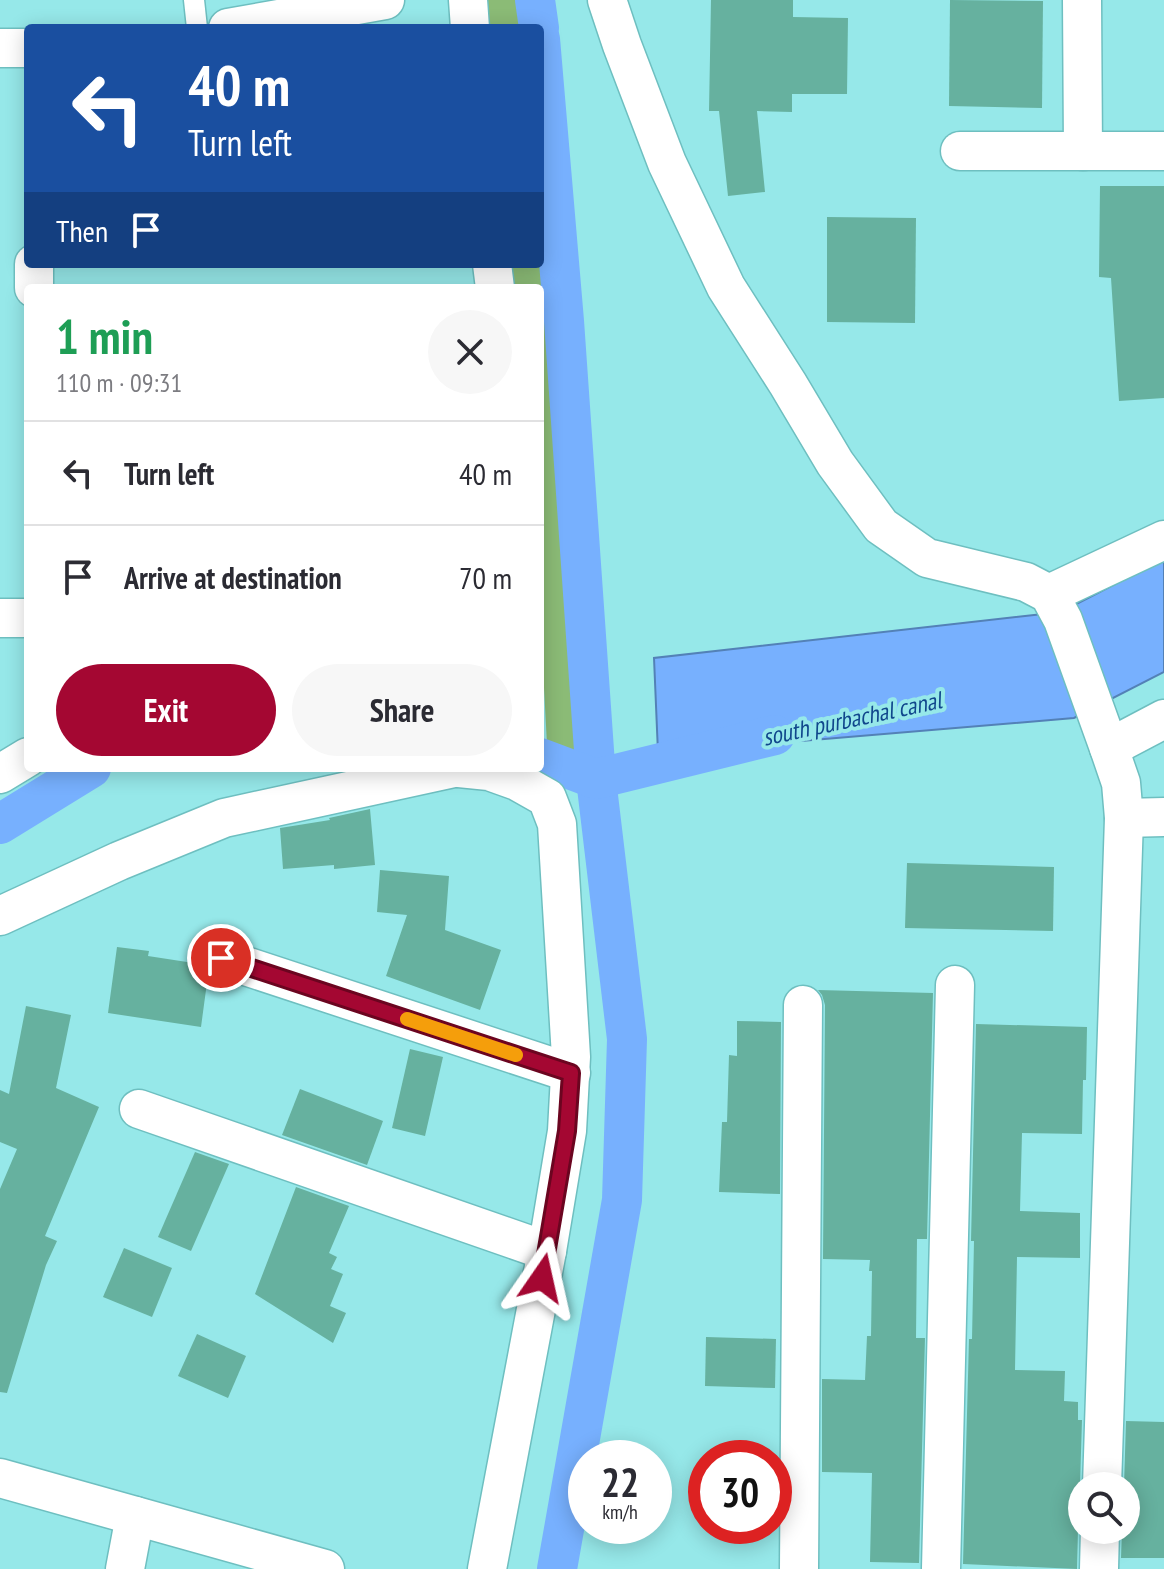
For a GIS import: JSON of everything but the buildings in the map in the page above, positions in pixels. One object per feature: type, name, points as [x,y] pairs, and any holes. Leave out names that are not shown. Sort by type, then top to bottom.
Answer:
[{"type":"street","points":[[255,24],[385,0]]},
{"type":"street","points":[[468,0],[470,24]]},
{"type":"street","points":[[607,0],[667,163],[726,287],[835,463],[881,526],[927,558],[1026,582],[1056,607],[1121,783],[1124,818],[1102,1472]]},
{"type":"street","points":[[1082,0],[1083,151]]},
{"type":"street","points":[[0,48],[24,48]]},
{"type":"street","points":[[960,151],[1164,151]]},
{"type":"street","points":[[1056,607],[1164,540]]},
{"type":"street","points":[[0,618],[24,618]]},
{"type":"street","points":[[1109,748],[1164,719]]},
{"type":"street","points":[[0,774],[24,759]]},
{"type":"street","points":[[0,916],[119,861],[224,818],[437,772]]},
{"type":"street","points":[[487,1569],[547,1251],[567,1131],[571,1073],[557,824],[543,777],[517,781],[492,772]]},
{"type":"street","points":[[1124,818],[1164,817]]},
{"type":"street","points":[[221,958],[571,1073]]},
{"type":"street","points":[[941,1569],[955,985]]},
{"type":"street","points":[[799,1569],[803,1005]]},
{"type":"street","points":[[139,1109],[547,1251]]},
{"type":"street","points":[[0,1478],[309,1567]]},
{"type":"street","points":[[125,1569],[135,1516]]},
{"type":"street","points":[[1099,1569],[1100,1544]]},
{"type":"lane","points":[[194,0],[197,24]]},
{"type":"green space","points":[[478,0],[535,0],[538,24],[480,24]]},
{"type":"green space","points":[[544,86],[596,779],[547,744],[544,688],[544,284],[505,284],[503,268],[544,268]]},
{"type":"water","points":[[1164,559],[1164,672],[1074,718],[658,753],[654,658],[1061,612]]},
{"type":"waterway","points":[[535,0],[538,24]]},
{"type":"waterway","points":[[544,86],[596,779],[627,1039],[622,1200],[557,1569]]},
{"type":"waterway","name":"south purbachal canal","points":[[544,760],[596,779],[775,735]]},
{"type":"waterway","name":"south purbachal canal","points":[[0,824],[84,772]]},
{"type":"slow traffic","points":[[407,1019],[516,1055]]},
{"type":"route","points":[[221,958],[571,1073],[567,1131],[542,1278]]}]
